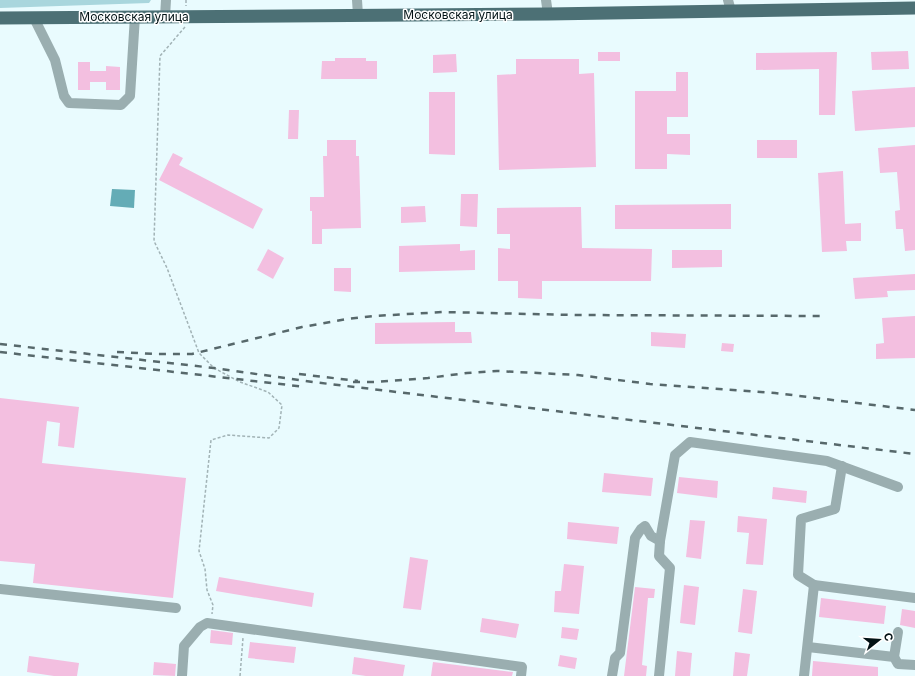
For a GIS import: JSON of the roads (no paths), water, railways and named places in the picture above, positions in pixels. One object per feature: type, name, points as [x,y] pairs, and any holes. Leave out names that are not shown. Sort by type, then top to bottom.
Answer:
[{"type":"main road","name":"Московская улица","points":[[0,18],[548,14],[729,5],[910,5]]},
{"type":"street","points":[[165,16],[166,0]]},
{"type":"street","points":[[357,0],[358,15]]},
{"type":"street","points":[[546,0],[548,14]]},
{"type":"street","points":[[34,18],[55,60],[64,96],[69,103],[121,105],[130,96],[135,16]]},
{"type":"street","points":[[659,676],[670,568],[659,556],[660,541],[674,455],[690,442],[827,461],[898,487]]},
{"type":"street","points":[[842,466],[835,509],[801,519],[798,575],[814,585],[915,598]]},
{"type":"street","points":[[612,676],[615,658],[620,653],[635,538],[645,526],[651,536],[660,541]]},
{"type":"street","points":[[804,676],[814,585]]},
{"type":"street","points":[[0,589],[176,608]]},
{"type":"street","points":[[902,596],[915,590]]},
{"type":"street","points":[[182,676],[184,646],[203,624],[210,623],[522,666],[521,676]]},
{"type":"street","points":[[898,632],[894,657],[898,664],[915,665]]},
{"type":"street","points":[[808,647],[894,657]]},
{"type":"railway","points":[[117,352],[192,354],[302,327],[347,319],[443,312],[574,315],[821,316]]},
{"type":"railway","points":[[0,344],[214,368],[313,382],[915,454]]},
{"type":"railway","points":[[0,352],[306,387]]},
{"type":"railway","points":[[353,382],[428,378],[497,371],[578,375],[650,384],[775,393],[915,410]]},
{"type":"railway","points":[[299,374],[358,381]]}]
